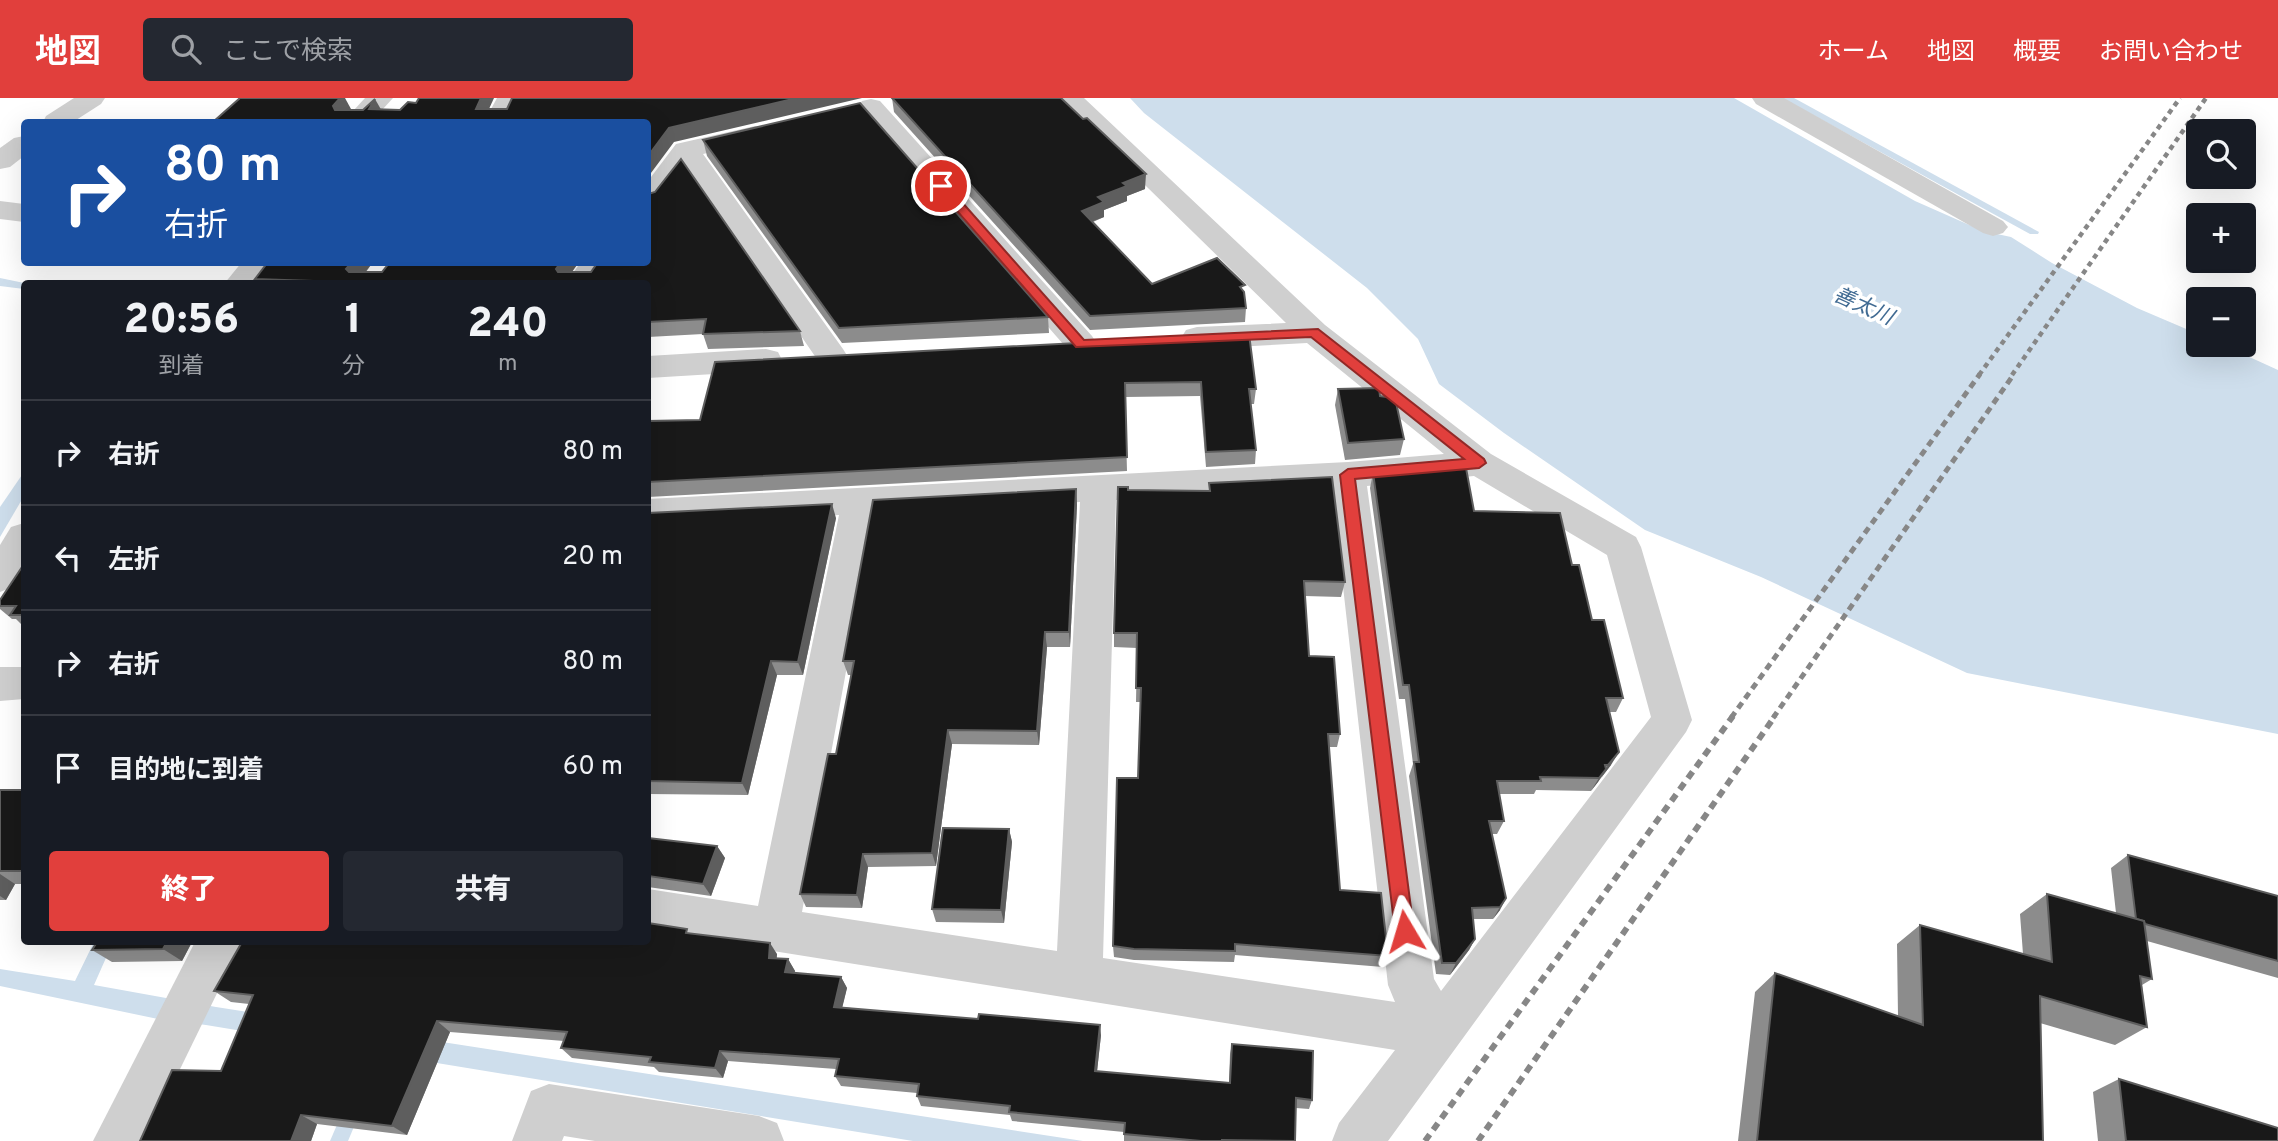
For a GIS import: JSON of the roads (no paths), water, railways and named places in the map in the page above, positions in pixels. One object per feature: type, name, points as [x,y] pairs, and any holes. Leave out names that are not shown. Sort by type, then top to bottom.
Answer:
[{"type":"street","points":[[60,119],[92,98]]},
{"type":"street","points":[[359,119],[380,98]]},
{"type":"street","points":[[500,119],[510,98]]},
{"type":"street","points":[[1069,98],[1314,332],[1479,463],[1623,547],[1672,720],[1357,1141]]},
{"type":"street","points":[[1765,98],[1993,227]]},
{"type":"street","points":[[870,107],[1094,344],[1039,346]]},
{"type":"street","points":[[651,192],[686,150],[779,128]]},
{"type":"street","points":[[0,161],[21,146]]},
{"type":"street","points":[[651,367],[845,356],[686,150]]},
{"type":"street","points":[[0,210],[21,213]]},
{"type":"street","points":[[243,280],[255,266]]},
{"type":"street","points":[[583,280],[594,266]]},
{"type":"street","points":[[1163,340],[1314,332]]},
{"type":"street","points":[[651,512],[1348,475],[1479,463]]},
{"type":"street","points":[[1348,475],[1412,985],[1439,1033]]},
{"type":"street","points":[[1079,976],[1099,487]]},
{"type":"street","points":[[776,928],[860,499]]},
{"type":"street","points":[[0,684],[21,683]]},
{"type":"street","points":[[651,910],[1439,1033]]},
{"type":"street","points":[[118,1141],[217,945]]},
{"type":"street","points":[[537,1141],[549,1109],[759,1141]]},
{"type":"water","name":"善太川","points":[[1130,98],[1734,98],[1915,201],[1983,231],[2011,237],[2052,263],[2137,308],[2186,329],[2186,357],[2249,357],[2278,370],[2278,734],[1967,673],[1761,577],[1645,530],[1504,433],[1439,384],[1418,339],[1367,288],[1144,113]]},
{"type":"water","points":[[21,476],[21,501],[0,537],[0,507]]},
{"type":"water","points":[[93,945],[112,945],[94,985],[216,1007],[1083,1141],[913,1141],[158,1019],[0,986],[0,969],[75,981]]},
{"type":"waterway","points":[[1787,98],[2034,232]]},
{"type":"waterway","points":[[0,282],[21,285]]},
{"type":"waterway","points":[[339,1141],[352,1110]]},
{"type":"railway","points":[[1979,375],[2180,98]]},
{"type":"railway","points":[[2012,375],[2206,98]]},
{"type":"railway","points":[[1731,718],[1980,374]]},
{"type":"railway","points":[[1773,718],[2014,374]]},
{"type":"railway","points":[[1425,1141],[1733,716]]},
{"type":"railway","points":[[1478,1141],[1775,716]]}]
